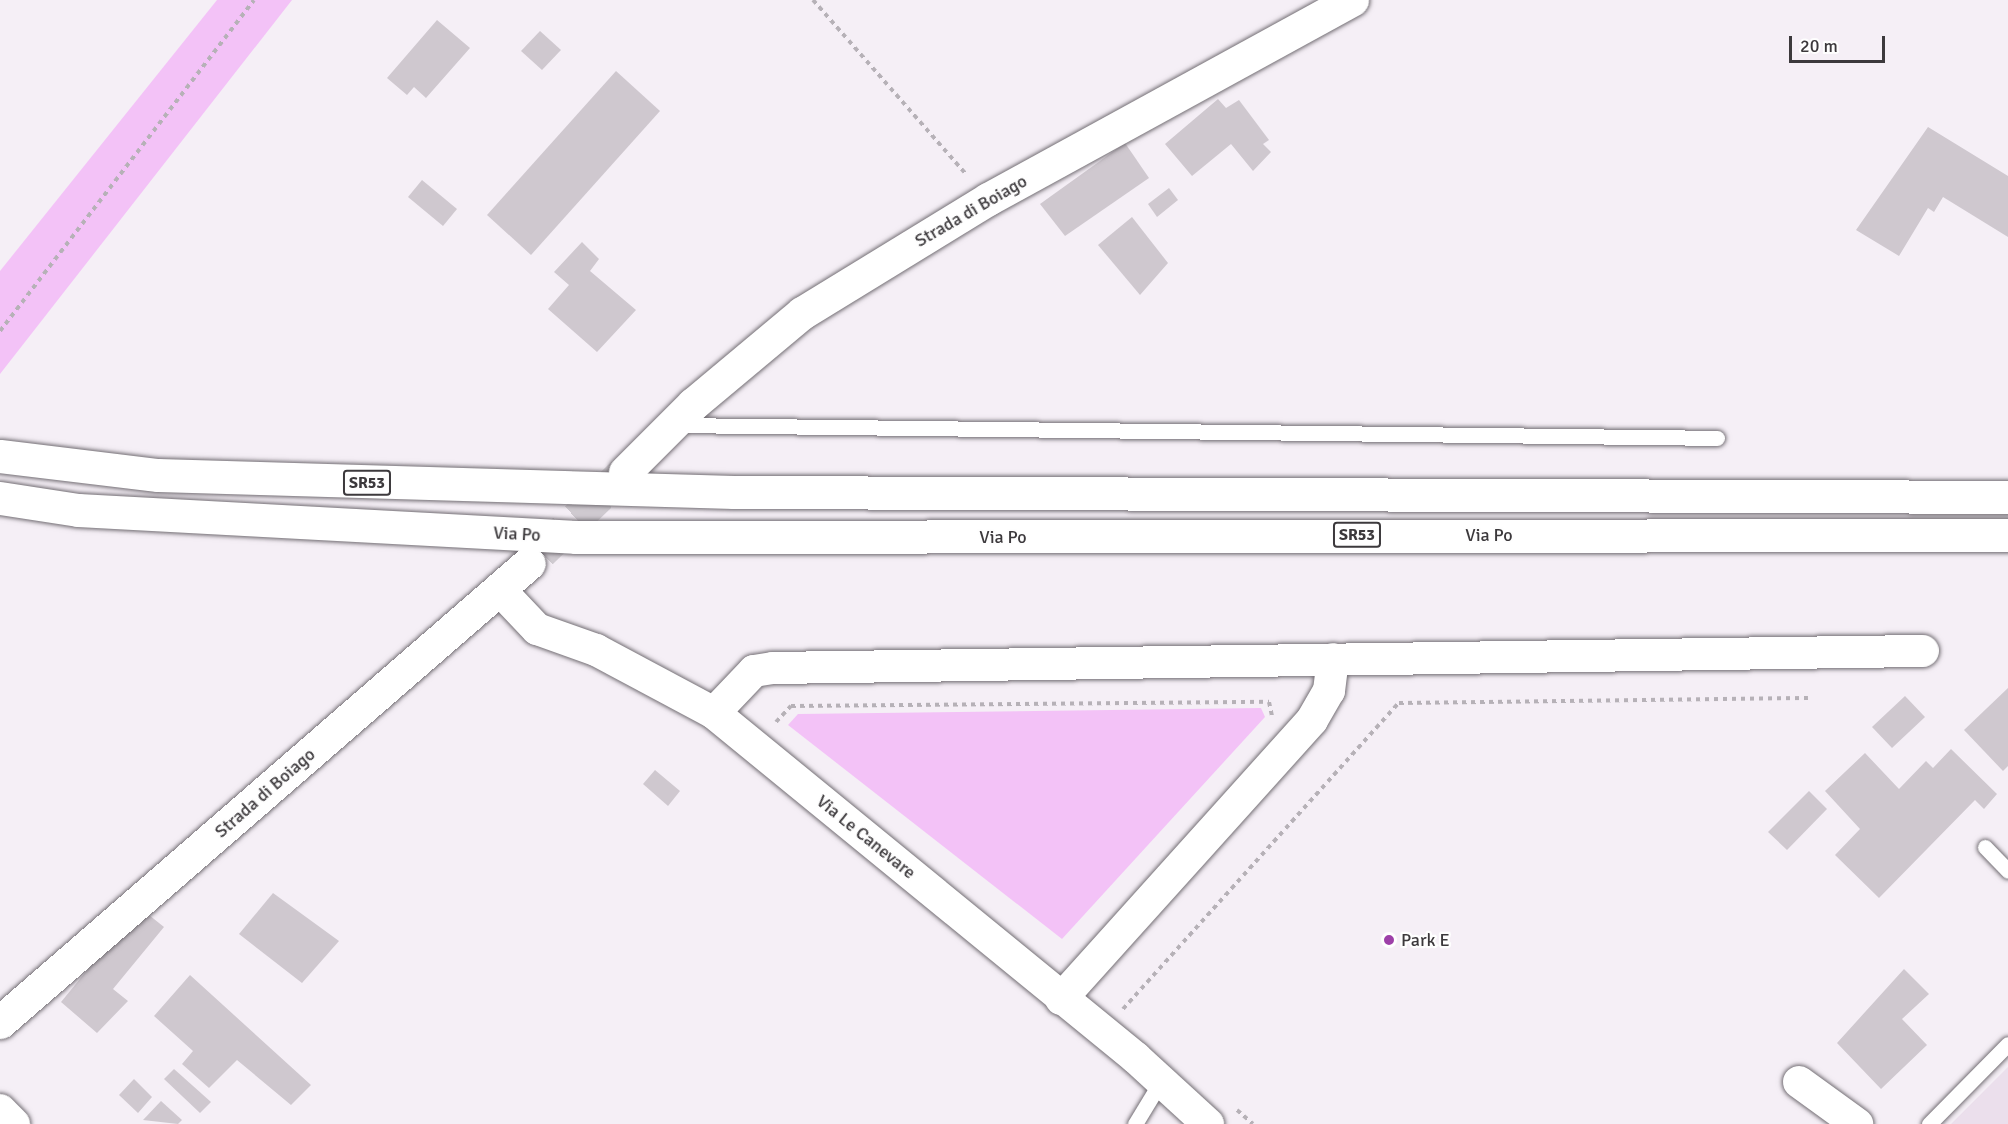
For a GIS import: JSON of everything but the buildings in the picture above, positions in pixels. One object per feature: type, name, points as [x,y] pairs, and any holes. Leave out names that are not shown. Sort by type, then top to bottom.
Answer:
[{"type":"main road","name":"Strada di Boiago","points":[[625,472],[672,425],[802,313],[988,199],[1352,0]]},
{"type":"main road","name":"SR53","points":[[0,456],[158,475],[756,493],[2008,497]]},
{"type":"main road","name":"Via Po","points":[[0,498],[78,510],[576,537],[2008,535]]},
{"type":"main road","name":"Strada di Boiago","points":[[0,1022],[529,563]]},
{"type":"street","name":"Via Le Canevare","points":[[500,590],[537,629],[596,650],[714,713],[1161,1081],[1208,1124]]},
{"type":"street","points":[[714,713],[754,671],[773,668],[1923,651]]},
{"type":"street","points":[[1061,999],[1312,720],[1329,691],[1333,659]]},
{"type":"street","points":[[1799,1082],[1857,1124]]},
{"type":"street","points":[[0,1110],[14,1124]]},
{"type":"lane","points":[[672,425],[1717,438]]},
{"type":"lane","points":[[1985,847],[2008,871]]},
{"type":"lane","points":[[1929,1124],[2008,1044]]},
{"type":"lane","points":[[1135,1124],[1161,1081]]},
{"type":"path","points":[[0,331],[254,0]]},
{"type":"path","points":[[813,0],[988,199]]},
{"type":"path","points":[[1122,1009],[1399,703],[1808,698]]},
{"type":"path","points":[[774,725],[791,706],[1269,702],[1272,716],[1268,722]]},
{"type":"shaded area","points":[[217,0],[292,0],[0,374],[0,271]]},
{"type":"shaded area","points":[[1261,708],[1265,717],[1062,939],[788,725],[798,714]]},
{"type":"shaded area","points":[[2008,1067],[2008,1124],[1951,1124]]},
{"type":"tunnel","points":[[541,552],[623,473]]},
{"type":"place","name":"Park E","points":[[1389,940]]}]
